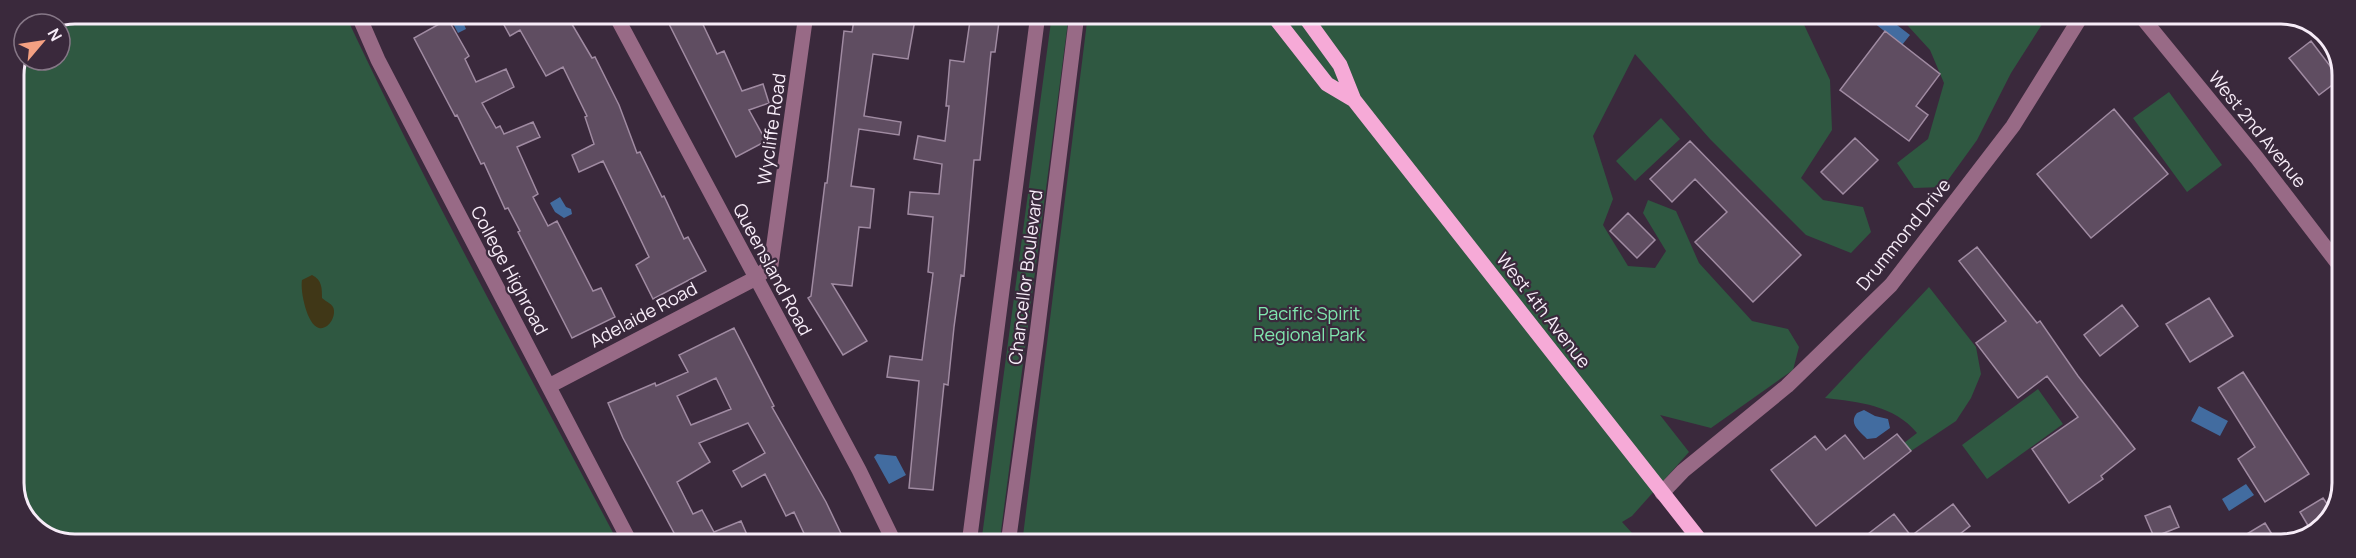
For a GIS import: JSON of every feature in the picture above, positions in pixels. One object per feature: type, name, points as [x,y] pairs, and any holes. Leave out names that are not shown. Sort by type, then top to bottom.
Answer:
[{"type":"main road","points":[[1280,24],[1327,84],[1354,100]]},
{"type":"main road","points":[[1310,24],[1340,65],[1354,100]]},
{"type":"main road","name":"West 4th Avenue","points":[[1354,100],[1695,534]]},
{"type":"street","name":"College Highroad","points":[[362,24],[378,60],[626,534]]},
{"type":"street","name":"Queensland Road","points":[[620,24],[890,534]]},
{"type":"street","name":"Wycliffe Road","points":[[756,278],[771,266],[805,24]]},
{"type":"street","name":"Chancellor Boulevard","points":[[970,534],[1037,24]]},
{"type":"street","name":"Chancellor Boulevard","points":[[1009,534],[1076,24]]},
{"type":"street","name":"Drummond Drive","points":[[1662,493],[1683,471],[1787,386],[1891,285],[2013,126],[2076,24]]},
{"type":"street","name":"West 2nd Avenue","points":[[2147,24],[2258,158],[2332,256]]},
{"type":"street","name":"Adelaide Road","points":[[549,386],[756,278]]},
{"type":"green space","points":[[72,24],[350,24],[444,214],[614,534],[75,534],[49,527],[37,517],[31,508],[24,486],[24,72],[72,72]]},
{"type":"green space","points":[[1051,24],[1068,24],[1001,534],[982,534]]},
{"type":"green space","name":"Pacific Spirit Regional Park","points":[[1087,24],[1804,24],[1830,80],[1832,130],[1801,178],[1823,200],[1863,207],[1871,232],[1851,253],[1806,235],[1710,139],[1635,54],[1593,136],[1613,199],[1603,225],[1628,266],[1655,268],[1666,251],[1643,213],[1648,200],[1676,211],[1699,263],[1752,321],[1788,329],[1799,347],[1793,370],[1711,428],[1660,415],[1689,452],[1632,516],[1622,522],[1633,534],[1023,534]]},
{"type":"green space","points":[[1906,24],[2042,24],[2011,73],[1977,140],[1943,187],[1914,188],[1897,163],[1928,139],[1944,83],[1930,50]]},
{"type":"green space","points":[[2169,92],[2222,165],[2187,192],[2133,118]]},
{"type":"green space","points":[[1661,118],[1680,139],[1635,181],[1616,161]]},
{"type":"green space","points":[[1929,287],[1976,347],[1981,374],[1971,398],[1956,421],[1911,451],[1904,443],[1917,433],[1898,416],[1875,406],[1825,398]]},
{"type":"green space","points":[[2038,389],[2063,424],[1987,479],[1962,445]]},
{"type":"sand","points":[[312,275],[320,282],[322,298],[331,304],[334,310],[331,321],[323,328],[315,326],[311,321],[303,299],[302,280]]},
{"type":"water","points":[[453,24],[464,24],[466,29],[458,33]]},
{"type":"water","points":[[1875,24],[1896,24],[1910,35],[1902,45]]},
{"type":"water","points":[[560,197],[566,207],[571,209],[572,214],[564,218],[555,212],[550,203]]},
{"type":"water","points":[[2199,406],[2228,421],[2220,436],[2191,421]]},
{"type":"water","points":[[1864,410],[1888,419],[1890,428],[1876,438],[1867,439],[1854,424],[1857,413]]},
{"type":"water","points":[[877,454],[896,456],[906,475],[889,484],[874,457]]},
{"type":"water","points":[[2246,484],[2254,495],[2229,511],[2222,499]]},
{"type":"building","points":[[439,24],[451,24],[469,56],[465,59],[476,82],[506,69],[514,87],[482,103],[496,128],[500,126],[504,134],[533,122],[540,137],[517,147],[538,194],[533,197],[548,226],[557,221],[593,291],[601,288],[615,317],[572,338],[508,208],[505,209],[484,163],[481,164],[457,115],[455,116],[414,38]]},
{"type":"building","points":[[503,24],[572,24],[592,58],[595,57],[619,105],[637,153],[640,152],[684,239],[688,237],[706,271],[653,299],[636,265],[649,257],[603,161],[579,172],[572,155],[594,144],[585,117],[587,116],[563,67],[546,76],[520,30],[510,36]]},
{"type":"building","points":[[669,24],[703,24],[717,54],[724,51],[742,91],[763,84],[769,103],[749,110],[766,141],[736,157]]},
{"type":"building","points":[[853,24],[914,24],[908,59],[873,54],[864,116],[901,122],[899,135],[859,129],[851,186],[874,189],[870,228],[859,227],[852,286],[832,284],[867,341],[843,355],[808,298],[811,296],[825,183],[827,183],[844,31],[852,32]]},
{"type":"building","points":[[970,24],[999,24],[995,52],[991,52],[980,160],[974,160],[964,276],[961,275],[948,385],[944,384],[933,490],[909,488],[919,381],[887,377],[890,356],[922,360],[933,273],[928,272],[933,217],[908,214],[910,192],[939,194],[942,164],[914,159],[918,136],[945,141],[949,106],[946,106],[950,60],[964,62]]},
{"type":"building","points":[[1885,31],[1940,74],[1916,106],[1928,115],[1909,141],[1840,90]]},
{"type":"building","points":[[2311,41],[2331,68],[2332,85],[2319,95],[2289,58]]},
{"type":"building","points":[[2114,109],[2168,174],[2091,238],[2037,174]]},
{"type":"building","points":[[1855,138],[1878,160],[1843,194],[1821,172]]},
{"type":"building","points":[[1690,141],[1801,255],[1753,302],[1695,242],[1727,212],[1695,179],[1672,202],[1650,179]]},
{"type":"building","points":[[1628,213],[1655,240],[1637,258],[1610,231]]},
{"type":"building","points":[[1977,247],[2037,323],[2040,321],[2078,376],[2135,449],[2101,476],[2103,479],[2069,503],[2032,449],[2078,417],[2047,376],[2018,398],[1976,343],[2006,321],[1959,261]]},
{"type":"building","points":[[2209,298],[2233,336],[2190,362],[2166,324]]},
{"type":"building","points":[[2122,305],[2138,326],[2100,356],[2084,335]]},
{"type":"building","points":[[734,328],[774,406],[772,407],[826,502],[841,534],[804,534],[794,512],[786,516],[765,474],[742,487],[733,471],[765,453],[748,423],[699,443],[710,462],[677,482],[693,514],[702,510],[714,532],[741,521],[747,534],[675,534],[623,438],[608,403],[688,372],[679,355]],"holes":[[[716,378],[731,409],[691,425],[677,396]]]},
{"type":"building","points":[[2243,372],[2309,474],[2265,502],[2238,459],[2255,447],[2218,388]]},
{"type":"building","points":[[1897,434],[1911,451],[1816,526],[1771,470],[1815,436],[1826,450],[1845,435],[1864,459]]},
{"type":"building","points":[[2323,498],[2327,504],[2319,517],[2308,526],[2300,512]]},
{"type":"building","points":[[1953,504],[1970,526],[1960,534],[1914,534]]},
{"type":"building","points":[[2170,506],[2179,527],[2162,534],[2153,534],[2145,516]]},
{"type":"building","points":[[1894,514],[1909,534],[1868,534]]},
{"type":"building","points":[[2265,523],[2272,534],[2247,534]]}]
